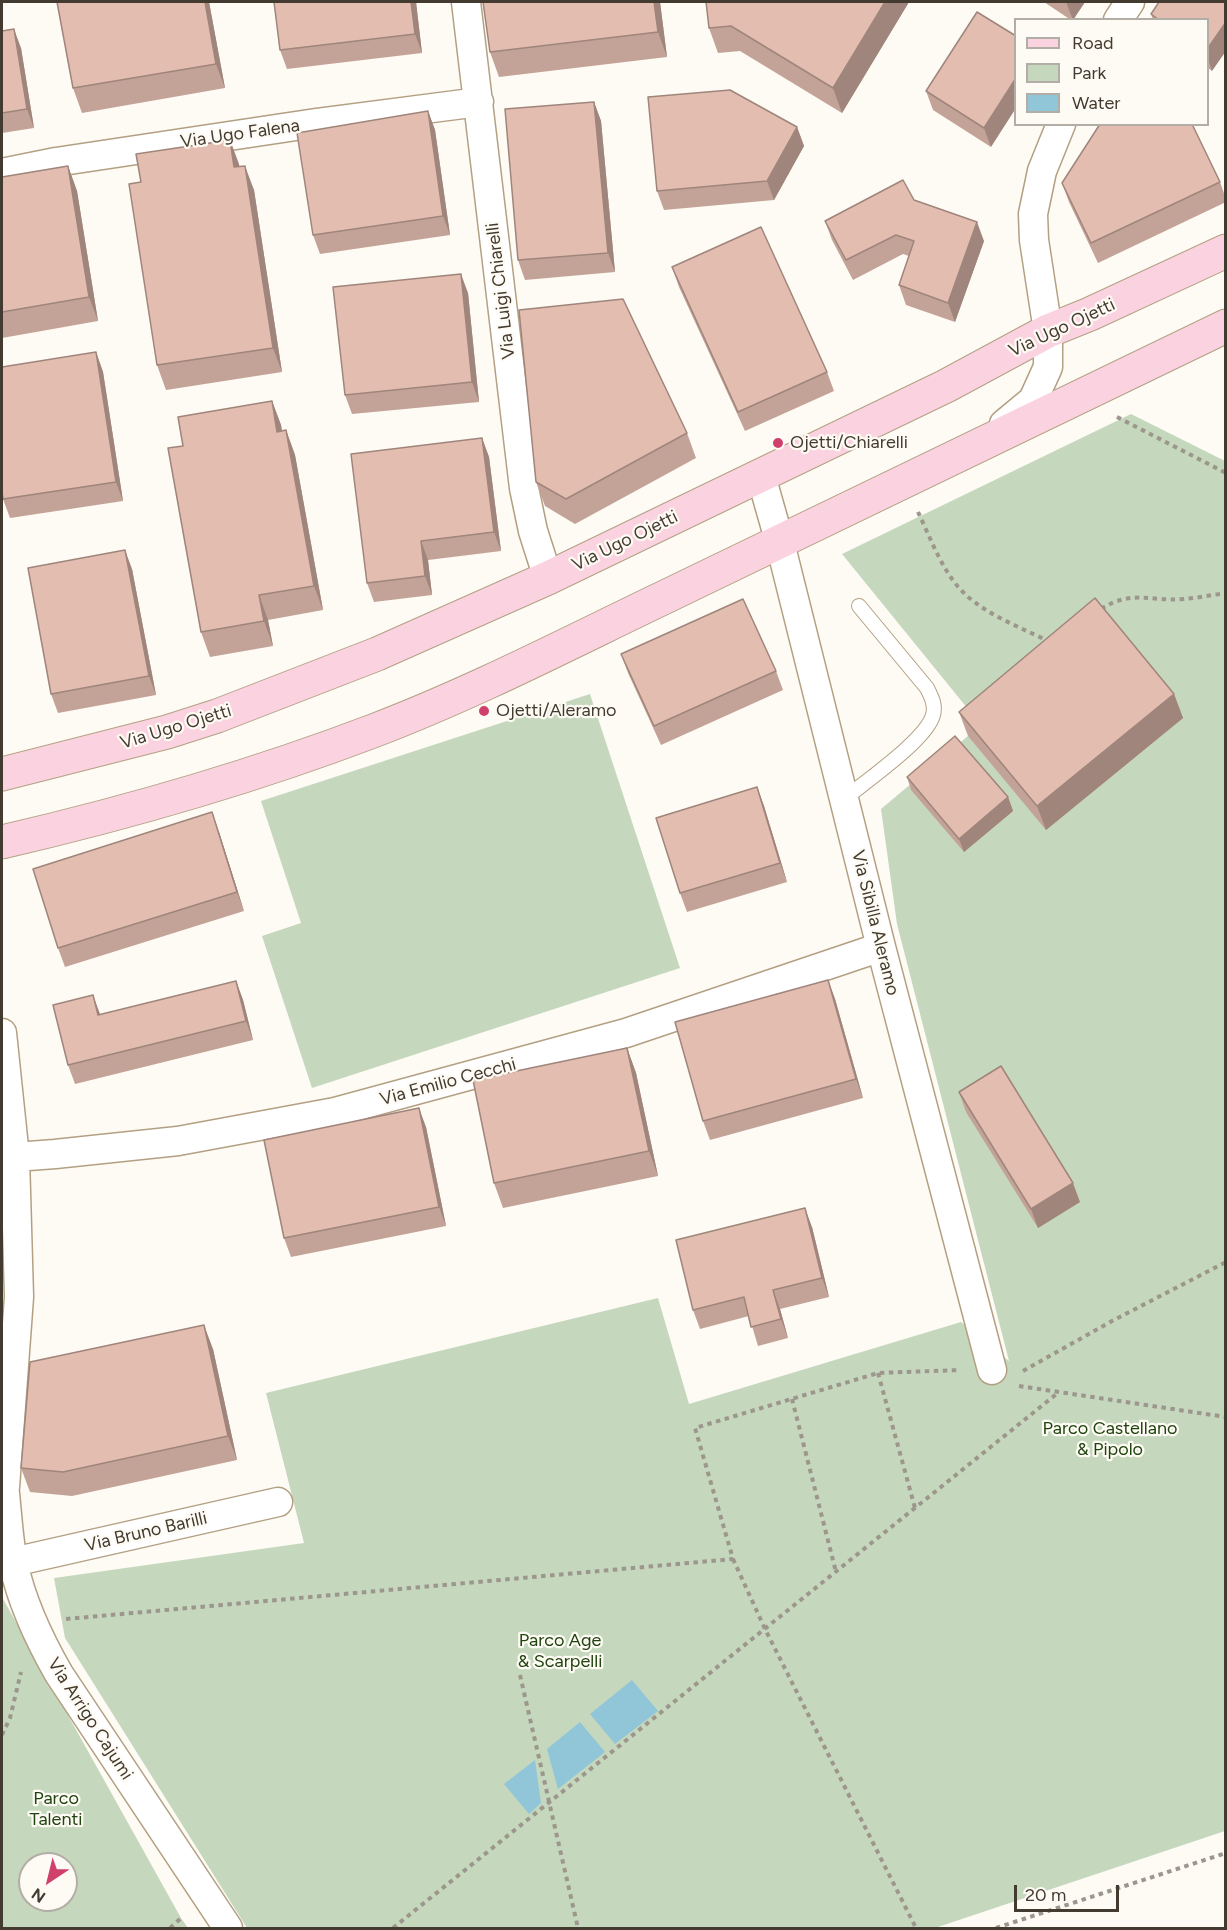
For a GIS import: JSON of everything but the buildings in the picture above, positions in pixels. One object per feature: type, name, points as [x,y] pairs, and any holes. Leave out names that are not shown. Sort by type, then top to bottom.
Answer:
[{"type":"main road","name":"Via Ugo Ojetti","points":[[2,774],[137,740],[217,716],[377,654],[548,578],[946,386],[1048,331],[1090,314],[1226,250]]},
{"type":"main road","points":[[2,842],[181,795],[373,731],[442,702],[780,543],[1226,326]]},
{"type":"street","name":"Via Luigi Chiarelli","points":[[466,2],[524,488],[533,531],[548,578]]},
{"type":"street","points":[[1119,18],[1131,2]]},
{"type":"street","name":"Via Ugo Falena","points":[[2,172],[305,124],[479,102]]},
{"type":"street","points":[[980,444],[1033,400],[1048,367],[1048,331],[1034,240],[1033,214],[1042,171],[1059,126]]},
{"type":"street","name":"Via Sibilla Aleramo","points":[[760,476],[780,543],[881,947],[992,1370]]},
{"type":"street","name":"Via Emilio Cecchi","points":[[8,1158],[178,1141],[335,1112],[626,1033],[881,947]]},
{"type":"street","name":"Via Arrigo Cajumi","points":[[2,1033],[8,1158],[19,1297],[3,1478],[13,1562],[46,1652],[228,1929]]},
{"type":"street","name":"Via Bruno Barilli","points":[[13,1562],[278,1502]]},
{"type":"lane","points":[[844,799],[911,745],[933,715],[933,701],[927,688],[859,606]]},
{"type":"path","points":[[1079,397],[1226,473]]},
{"type":"path","points":[[903,482],[947,572],[965,594],[984,609],[1056,645]]},
{"type":"path","points":[[1099,611],[1114,601],[1138,596],[1181,600],[1226,592]]},
{"type":"path","points":[[916,1929],[765,1629],[733,1559],[696,1428],[878,1373],[992,1370],[1016,1375],[1112,1321],[1226,1262]]},
{"type":"path","points":[[992,1370],[1003,1384],[1226,1417]]},
{"type":"path","points":[[878,1373],[915,1508]]},
{"type":"path","points":[[393,1929],[1059,1392]]},
{"type":"path","points":[[792,1399],[836,1572]]},
{"type":"path","points":[[2,1735],[10,1718],[34,1622],[733,1559]]},
{"type":"path","points":[[520,1675],[578,1929]]},
{"type":"path","points":[[996,1929],[1226,1853]]},
{"type":"path","points":[[170,1929],[181,1918]]},
{"type":"green space","points":[[1131,414],[1225,461],[1225,1831],[935,1928],[247,1928],[65,1638],[54,1578],[304,1543],[266,1393],[658,1298],[689,1404],[961,1322],[1009,1361],[897,924],[881,809],[981,725],[842,554]]},
{"type":"green space","points":[[590,694],[680,968],[312,1088],[262,936],[301,923],[261,801]]},
{"type":"green space","name":"Parco Talenti","points":[[2,1597],[181,1918],[188,1928],[2,1928]]},
{"type":"water","points":[[632,1680],[658,1711],[615,1744],[590,1714]]},
{"type":"water","points":[[580,1722],[605,1752],[558,1789],[547,1749]]},
{"type":"water","points":[[535,1760],[541,1803],[529,1814],[504,1784]]},
{"type":"place","name":"Ojetti/Chiarelli","points":[[778,443]]},
{"type":"place","name":"Ojetti/Aleramo","points":[[484,711]]},
{"type":"park label","name":"Parco Castellano & Pipolo","points":[[1110,1439]]},
{"type":"park label","name":"Parco Age & Scarpelli","points":[[560,1651]]}]
